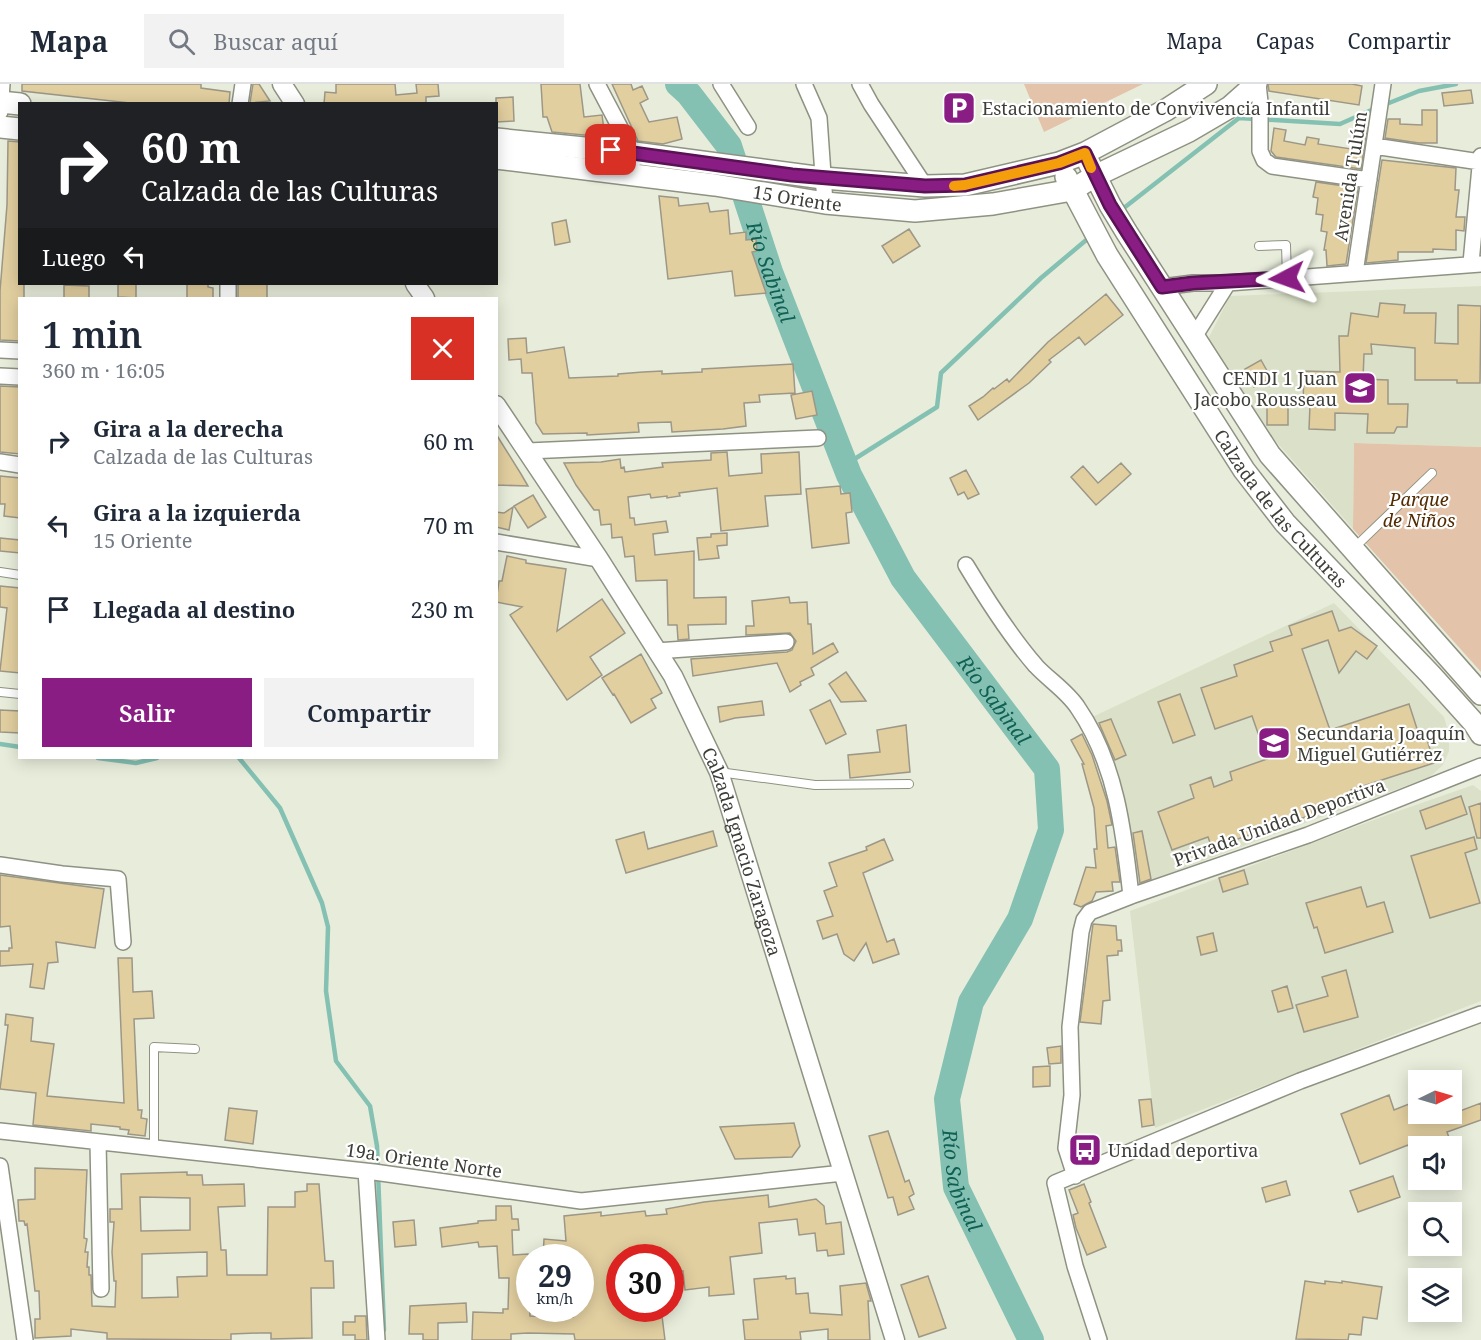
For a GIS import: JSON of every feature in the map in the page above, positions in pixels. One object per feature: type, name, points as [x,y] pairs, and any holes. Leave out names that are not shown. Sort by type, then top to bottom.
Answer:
[{"type":"main road","name":"15 Oriente","points":[[498,158],[645,176],[792,175],[925,186],[965,185],[1059,163],[1085,153],[1166,110],[1206,84]]},
{"type":"main road","name":"15 Oriente","points":[[498,139],[634,153],[795,198],[825,203],[915,210],[993,204],[1072,190],[1095,176],[1189,131],[1258,90]]},
{"type":"main road","points":[[0,103],[18,104]]},
{"type":"main road","points":[[0,127],[18,129]]},
{"type":"main road","name":"Calzada de las Culturas","points":[[1085,153],[1110,205],[1127,233],[1270,455],[1481,694]]},
{"type":"main road","name":"Calzada de las Culturas","points":[[1059,163],[1107,255],[1227,444],[1285,523],[1430,674],[1481,734]]},
{"type":"main road","points":[[1227,444],[1250,425]]},
{"type":"street","points":[[0,112],[2,84]]},
{"type":"street","points":[[240,102],[243,84]]},
{"type":"street","points":[[282,84],[294,102]]},
{"type":"street","points":[[597,84],[645,176]]},
{"type":"street","points":[[721,84],[748,127]]},
{"type":"street","points":[[804,84],[819,118],[825,203]]},
{"type":"street","points":[[860,84],[925,186]]},
{"type":"street","name":"Avenida Tulúm","points":[[1355,273],[1383,88]]},
{"type":"street","points":[[1258,90],[1260,151],[1264,160],[1272,166],[1369,180]]},
{"type":"street","points":[[1374,146],[1480,162]]},
{"type":"street","points":[[1162,287],[1476,263],[1481,156]]},
{"type":"street","points":[[1194,337],[1228,283]]},
{"type":"street","points":[[0,350],[18,351]]},
{"type":"street","points":[[0,376],[18,377]]},
{"type":"street","name":"Calzada Ignacio Zaragoza","points":[[498,408],[599,559],[673,676],[719,772],[895,1340]]},
{"type":"street","points":[[528,451],[818,438]]},
{"type":"street","points":[[0,462],[18,465]]},
{"type":"street","points":[[498,542],[599,559]]},
{"type":"street","points":[[966,565],[993,610],[1036,665],[1078,707],[1096,741],[1114,789],[1125,839],[1131,896]]},
{"type":"street","points":[[656,651],[786,642]]},
{"type":"street","name":"Privada Unidad Deportiva","points":[[1075,1176],[1066,1148],[1072,1095],[1070,1027],[1081,932],[1084,920],[1090,912],[1308,835],[1481,766]]},
{"type":"street","points":[[4,865],[62,874],[118,879],[123,942]]},
{"type":"street","points":[[1099,1340],[1075,1266],[1055,1183],[1300,1081],[1481,1014]]},
{"type":"street","name":"19a. Oriente Norte","points":[[0,1131],[370,1171],[581,1201],[843,1173]]},
{"type":"street","points":[[98,1142],[101,1289]]},
{"type":"street","points":[[0,1166],[25,1340]]},
{"type":"street","points":[[370,1171],[377,1340]]},
{"type":"lane","points":[[1259,246],[1286,245],[1287,278]]},
{"type":"lane","points":[[1353,549],[1432,473]]},
{"type":"lane","points":[[0,572],[18,575]]},
{"type":"lane","points":[[0,692],[18,694]]},
{"type":"lane","points":[[719,772],[815,785],[909,784]]},
{"type":"lane","points":[[154,1148],[154,1047],[195,1049]]},
{"type":"shaded area","name":"CENDI 1 Juan Jacobo Rousseau","points":[[1481,286],[1481,447],[1354,443],[1353,529],[1272,437],[1208,339],[1230,296]]},
{"type":"shaded area","name":"Secundaria Joaquín Miguel Gutiérrez","points":[[1334,603],[1444,717],[1449,734],[1449,751],[1443,765],[1430,777],[1135,886],[1088,719]]},
{"type":"shaded area","points":[[1473,785],[1481,791],[1481,1001],[1155,1128],[1130,911]]},
{"type":"green space","points":[[1024,84],[1143,84],[1044,132]]},
{"type":"green space","name":"Parque de Niños","points":[[1354,443],[1481,447],[1481,672],[1353,529]]},
{"type":"building","points":[[22,84],[201,84],[201,88],[230,92],[229,102],[121,102],[22,91]]},
{"type":"building","points":[[253,84],[259,84],[270,101],[250,102]]},
{"type":"building","points":[[336,84],[395,84],[396,95],[417,93],[416,84],[438,84],[439,96],[426,97],[426,102],[324,102],[325,92],[336,93]]},
{"type":"building","points":[[541,84],[580,84],[584,117],[602,115],[605,137],[552,132],[547,117],[543,117]]},
{"type":"building","points":[[612,84],[631,84],[633,90],[642,86],[648,99],[640,103],[649,122],[677,117],[682,139],[663,144],[638,141]]},
{"type":"building","points":[[1268,84],[1362,86],[1359,105],[1269,91]]},
{"type":"building","points":[[1471,90],[1473,103],[1444,106],[1442,93]]},
{"type":"building","points":[[513,97],[514,121],[498,122],[496,98]]},
{"type":"building","points":[[1422,110],[1437,110],[1437,143],[1385,138],[1388,119],[1400,119],[1400,124],[1422,125]]},
{"type":"building","points":[[1355,127],[1367,128],[1361,169],[1276,157],[1271,151],[1274,128],[1286,130],[1284,141],[1305,145],[1307,137],[1319,139],[1318,144],[1351,149]]},
{"type":"building","points":[[8,141],[18,142],[18,285],[24,285],[24,297],[18,297],[18,341],[0,340],[0,291],[7,205]]},
{"type":"building","points":[[1382,160],[1456,168],[1455,190],[1459,190],[1456,217],[1465,217],[1464,231],[1456,230],[1456,250],[1398,252],[1398,260],[1366,263]]},
{"type":"building","points":[[1316,182],[1358,188],[1346,264],[1327,266],[1326,250],[1324,250],[1327,232],[1321,231],[1323,215],[1316,214],[1318,198],[1313,197]]},
{"type":"building","points":[[659,196],[678,198],[679,206],[708,203],[710,212],[728,210],[730,234],[746,232],[746,240],[756,239],[757,251],[752,252],[766,293],[735,296],[732,271],[668,279]]},
{"type":"building","points":[[566,220],[570,242],[555,245],[552,223]]},
{"type":"building","points":[[909,229],[920,246],[893,263],[882,246]]},
{"type":"building","points":[[64,285],[89,286],[89,297],[64,297]]},
{"type":"building","points":[[118,285],[136,285],[136,297],[118,297]]},
{"type":"building","points":[[187,285],[208,285],[213,288],[213,297],[187,297]]},
{"type":"building","points":[[238,285],[267,285],[267,297],[238,297]]},
{"type":"building","points":[[1106,294],[1123,315],[1085,345],[1079,337],[1049,360],[1051,362],[1029,383],[978,420],[969,406],[1007,379],[1009,382],[1048,342]]},
{"type":"building","points":[[1380,303],[1405,305],[1404,313],[1436,313],[1435,343],[1458,344],[1458,305],[1481,306],[1480,383],[1457,383],[1457,380],[1415,380],[1415,348],[1371,344],[1372,354],[1364,354],[1363,379],[1388,380],[1388,404],[1408,404],[1407,427],[1397,427],[1394,433],[1367,433],[1368,414],[1335,413],[1335,430],[1309,429],[1310,405],[1303,405],[1304,371],[1340,372],[1339,336],[1348,336],[1351,313],[1378,317]]},
{"type":"building","points":[[526,338],[527,353],[564,347],[569,378],[662,371],[662,374],[702,372],[702,369],[793,364],[795,393],[759,395],[760,402],[744,403],[746,426],[672,432],[671,422],[638,423],[639,432],[587,435],[587,433],[543,434],[536,423],[532,373],[522,373],[521,359],[509,360],[508,339]]},
{"type":"building","points":[[1261,360],[1271,378],[1254,387],[1245,369]]},
{"type":"building","points":[[0,386],[18,387],[18,454],[0,452]]},
{"type":"building","points":[[812,391],[817,415],[796,419],[791,395]]},
{"type":"building","points":[[1267,403],[1288,403],[1288,425],[1267,425]]},
{"type":"building","points":[[498,437],[521,474],[528,486],[498,485]]},
{"type":"building","points":[[727,452],[729,476],[762,473],[761,454],[799,452],[801,494],[765,496],[768,526],[721,531],[717,488],[679,493],[680,496],[667,498],[667,496],[651,498],[650,494],[628,497],[630,518],[634,518],[635,525],[666,521],[668,532],[653,534],[655,555],[694,551],[694,598],[726,597],[726,624],[688,625],[689,639],[678,640],[677,625],[668,625],[667,580],[636,581],[634,556],[625,557],[622,537],[612,538],[611,524],[601,525],[599,510],[594,510],[564,463],[620,459],[621,468],[624,467],[625,472],[663,467],[662,463],[711,460],[711,453]]},
{"type":"building","points":[[1121,463],[1131,474],[1096,505],[1071,477],[1083,466],[1098,483]]},
{"type":"building","points":[[966,470],[979,494],[968,499],[964,492],[958,495],[950,478]]},
{"type":"building","points":[[0,476],[18,478],[18,518],[4,516],[5,504],[0,504]]},
{"type":"building","points":[[840,486],[841,494],[850,493],[852,512],[846,513],[849,543],[812,548],[806,489]]},
{"type":"building","points":[[533,495],[546,517],[528,528],[514,506]]},
{"type":"building","points":[[513,507],[509,530],[498,527],[498,512],[504,513]]},
{"type":"building","points":[[727,533],[727,545],[717,546],[719,558],[699,560],[697,538]]},
{"type":"building","points":[[0,538],[18,540],[18,553],[0,551]]},
{"type":"building","points":[[507,556],[526,560],[526,563],[566,569],[557,631],[602,599],[625,633],[590,657],[602,675],[567,700],[510,615],[522,607],[498,602],[499,581],[502,581]]},
{"type":"building","points":[[0,586],[18,588],[18,673],[0,671],[7,608],[0,607]]},
{"type":"building","points":[[789,597],[790,603],[807,602],[813,654],[833,643],[838,652],[811,668],[814,675],[800,682],[801,685],[790,692],[777,663],[693,676],[691,659],[792,650],[796,641],[790,633],[746,635],[746,626],[754,626],[752,601]]},
{"type":"building","points":[[1332,611],[1339,631],[1351,627],[1377,646],[1367,659],[1356,651],[1339,673],[1328,640],[1302,649],[1330,730],[1409,704],[1420,738],[1426,736],[1434,763],[1351,790],[1353,798],[1312,811],[1313,814],[1290,823],[1289,821],[1212,848],[1208,837],[1172,850],[1158,812],[1194,798],[1190,785],[1211,777],[1214,787],[1232,780],[1230,772],[1267,759],[1252,716],[1215,729],[1201,688],[1237,676],[1234,665],[1273,651],[1270,642],[1292,635],[1289,626]]},
{"type":"building","points":[[641,654],[662,693],[651,699],[656,708],[631,723],[602,678]]},
{"type":"building","points":[[846,672],[866,701],[841,702],[829,684]]},
{"type":"building","points":[[1180,694],[1195,735],[1173,743],[1158,702]]},
{"type":"building","points":[[830,700],[846,734],[826,744],[810,710]]},
{"type":"building","points":[[762,701],[764,715],[720,722],[718,707]]},
{"type":"building","points":[[0,710],[18,711],[18,733],[0,732]]},
{"type":"building","points":[[1111,719],[1126,755],[1115,760],[1099,723]]},
{"type":"building","points":[[906,725],[910,772],[850,778],[848,755],[880,752],[877,730]]},
{"type":"building","points":[[1082,734],[1092,755],[1107,801],[1112,825],[1106,826],[1108,848],[1115,847],[1120,882],[1112,882],[1113,891],[1096,892],[1092,901],[1081,907],[1074,904],[1086,867],[1096,868],[1094,849],[1097,849],[1094,808],[1082,764],[1084,764],[1071,740]]},
{"type":"building","points":[[1461,796],[1467,814],[1426,829],[1420,811]]},
{"type":"building","points":[[1481,803],[1481,838],[1477,838],[1469,807]]},
{"type":"building","points":[[713,831],[717,846],[626,873],[616,840],[644,832],[648,849]]},
{"type":"building","points":[[1142,831],[1151,879],[1140,883],[1133,833]]},
{"type":"building","points":[[1474,837],[1477,849],[1465,853],[1480,903],[1430,918],[1411,856]]},
{"type":"building","points":[[884,839],[893,860],[863,873],[887,942],[894,939],[899,954],[873,963],[866,943],[854,961],[844,954],[837,934],[823,939],[817,921],[833,916],[824,891],[837,886],[829,863],[867,850],[866,847]]},
{"type":"building","points":[[1244,870],[1248,884],[1223,892],[1219,878]]},
{"type":"building","points":[[0,875],[104,889],[95,948],[56,942],[58,962],[48,963],[44,989],[30,987],[33,964],[0,966],[0,951],[9,951],[9,948],[12,948],[10,926],[0,927]]},
{"type":"building","points":[[1361,887],[1367,907],[1384,902],[1393,932],[1325,953],[1306,903]]},
{"type":"building","points":[[1093,924],[1116,926],[1117,940],[1121,940],[1122,951],[1118,951],[1118,955],[1107,956],[1110,1000],[1103,1001],[1101,1024],[1080,1022]]},
{"type":"building","points":[[1213,933],[1217,951],[1201,955],[1197,937]]},
{"type":"building","points":[[118,958],[132,958],[133,992],[152,991],[154,1018],[134,1019],[138,1110],[142,1110],[141,1118],[147,1119],[145,1136],[128,1134],[129,1130],[120,1129],[120,1127],[91,1124],[91,1131],[33,1125],[36,1093],[0,1089],[8,1025],[5,1025],[6,1014],[33,1018],[31,1041],[54,1044],[47,1096],[124,1103]]},
{"type":"building","points":[[1346,970],[1358,1017],[1304,1032],[1296,1005],[1328,996],[1322,977]]},
{"type":"building","points":[[1287,986],[1293,1008],[1278,1012],[1272,991]]},
{"type":"building","points":[[1061,1046],[1061,1063],[1049,1064],[1047,1048]]},
{"type":"building","points":[[1050,1066],[1050,1086],[1033,1087],[1033,1067]]},
{"type":"building","points":[[1389,1095],[1394,1110],[1408,1104],[1408,1124],[1462,1124],[1462,1110],[1481,1103],[1481,1120],[1447,1132],[1448,1136],[1408,1136],[1408,1145],[1360,1164],[1341,1114]]},
{"type":"building","points":[[1151,1099],[1154,1125],[1142,1127],[1139,1100]]},
{"type":"building","points":[[229,1108],[257,1111],[253,1144],[225,1140]]},
{"type":"building","points":[[794,1123],[800,1146],[792,1157],[735,1159],[720,1127]]},
{"type":"building","points":[[888,1131],[905,1182],[909,1180],[914,1194],[909,1197],[914,1209],[898,1215],[893,1197],[888,1198],[869,1136]]},
{"type":"building","points":[[35,1168],[87,1170],[84,1238],[87,1239],[85,1252],[88,1252],[87,1267],[91,1275],[92,1306],[115,1307],[116,1281],[114,1281],[112,1252],[114,1222],[110,1222],[110,1209],[122,1209],[121,1174],[187,1172],[187,1175],[202,1175],[203,1185],[244,1184],[245,1206],[218,1207],[221,1250],[226,1250],[227,1275],[267,1275],[268,1207],[295,1207],[295,1192],[307,1191],[307,1184],[319,1184],[325,1261],[333,1261],[334,1288],[311,1288],[312,1338],[271,1339],[271,1333],[259,1333],[231,1334],[231,1340],[107,1339],[107,1333],[71,1329],[71,1336],[35,1338],[35,1319],[40,1319],[39,1291],[35,1291],[27,1224],[19,1221],[18,1200],[35,1199]],"holes":[[[140,1197],[190,1198],[190,1230],[141,1231]],[[207,1252],[207,1276],[177,1277],[178,1297],[142,1298],[142,1254]]]},
{"type":"building","points":[[1393,1176],[1400,1197],[1358,1212],[1350,1191]]},
{"type":"building","points":[[1286,1181],[1290,1195],[1266,1202],[1262,1188]]},
{"type":"building","points":[[1084,1184],[1106,1247],[1087,1255],[1076,1228],[1073,1215],[1078,1213],[1069,1190]]},
{"type":"building","points":[[768,1195],[769,1207],[816,1199],[824,1206],[826,1224],[841,1222],[844,1254],[828,1256],[827,1250],[817,1251],[815,1233],[799,1235],[797,1219],[759,1223],[762,1253],[730,1257],[734,1294],[709,1296],[709,1287],[685,1290],[684,1244],[606,1244],[606,1322],[663,1322],[665,1340],[575,1340],[574,1334],[528,1333],[511,1334],[511,1340],[472,1340],[473,1312],[503,1313],[503,1309],[508,1309],[509,1278],[499,1278],[497,1246],[479,1247],[478,1242],[442,1247],[440,1228],[496,1220],[496,1206],[511,1206],[512,1219],[518,1219],[519,1230],[512,1230],[513,1255],[516,1255],[516,1322],[594,1322],[594,1244],[544,1244],[544,1239],[566,1241],[564,1216],[601,1212],[601,1216],[645,1211],[646,1216],[667,1214],[666,1209]]},
{"type":"building","points":[[414,1220],[416,1245],[395,1247],[393,1222]]},
{"type":"building","points":[[786,1276],[786,1279],[795,1278],[796,1294],[808,1293],[810,1313],[842,1315],[840,1286],[866,1283],[871,1301],[868,1301],[870,1340],[828,1340],[828,1329],[800,1332],[801,1340],[745,1340],[743,1320],[758,1319],[754,1279]]},
{"type":"building","points":[[928,1276],[946,1328],[919,1337],[901,1285]]},
{"type":"building","points":[[1305,1281],[1325,1284],[1325,1281],[1342,1283],[1342,1281],[1382,1287],[1377,1319],[1363,1317],[1361,1335],[1349,1334],[1348,1340],[1296,1339]]},
{"type":"building","points":[[466,1303],[467,1322],[438,1323],[438,1340],[423,1340],[423,1334],[409,1334],[410,1306]]},
{"type":"building","points":[[355,1316],[366,1316],[367,1340],[355,1340],[355,1335],[343,1335],[343,1322],[355,1322]]},
{"type":"waterway","name":"Río Sabinal","points":[[678,84],[689,94],[729,146],[770,272],[849,475],[903,578],[1047,769],[1051,830],[1020,919],[971,1002],[947,1099],[956,1187],[1031,1340]]},
{"type":"waterway","points":[[1384,105],[1419,91],[1456,84]]},
{"type":"waterway","points":[[1120,211],[1239,118],[1340,124],[1376,108]]},
{"type":"waterway","points":[[845,465],[937,407],[941,373],[1041,278],[1091,236]]},
{"type":"waterway","points":[[0,744],[18,747]]},
{"type":"waterway","points":[[106,759],[136,763],[153,759]]},
{"type":"waterway","points":[[240,759],[280,808],[322,903],[328,927],[326,991],[336,1061],[370,1106],[377,1146],[384,1330]]},
{"type":"slow traffic","points":[[954,186],[1059,163],[1085,153],[1091,168]]},
{"type":"place","name":"Estacionamiento de Convivencia Infantil","points":[[959,108]]},
{"type":"place","name":"CENDI 1 Juan Jacobo Rousseau","points":[[1360,388]]},
{"type":"place","name":"Secundaria Joaquín Miguel Gutiérrez","points":[[1274,743]]},
{"type":"place","name":"Unidad deportiva","points":[[1085,1150]]},
{"type":"route","points":[[611,150],[792,175],[925,186],[965,185],[1059,163],[1085,153],[1110,205],[1162,287],[1287,278]]}]
